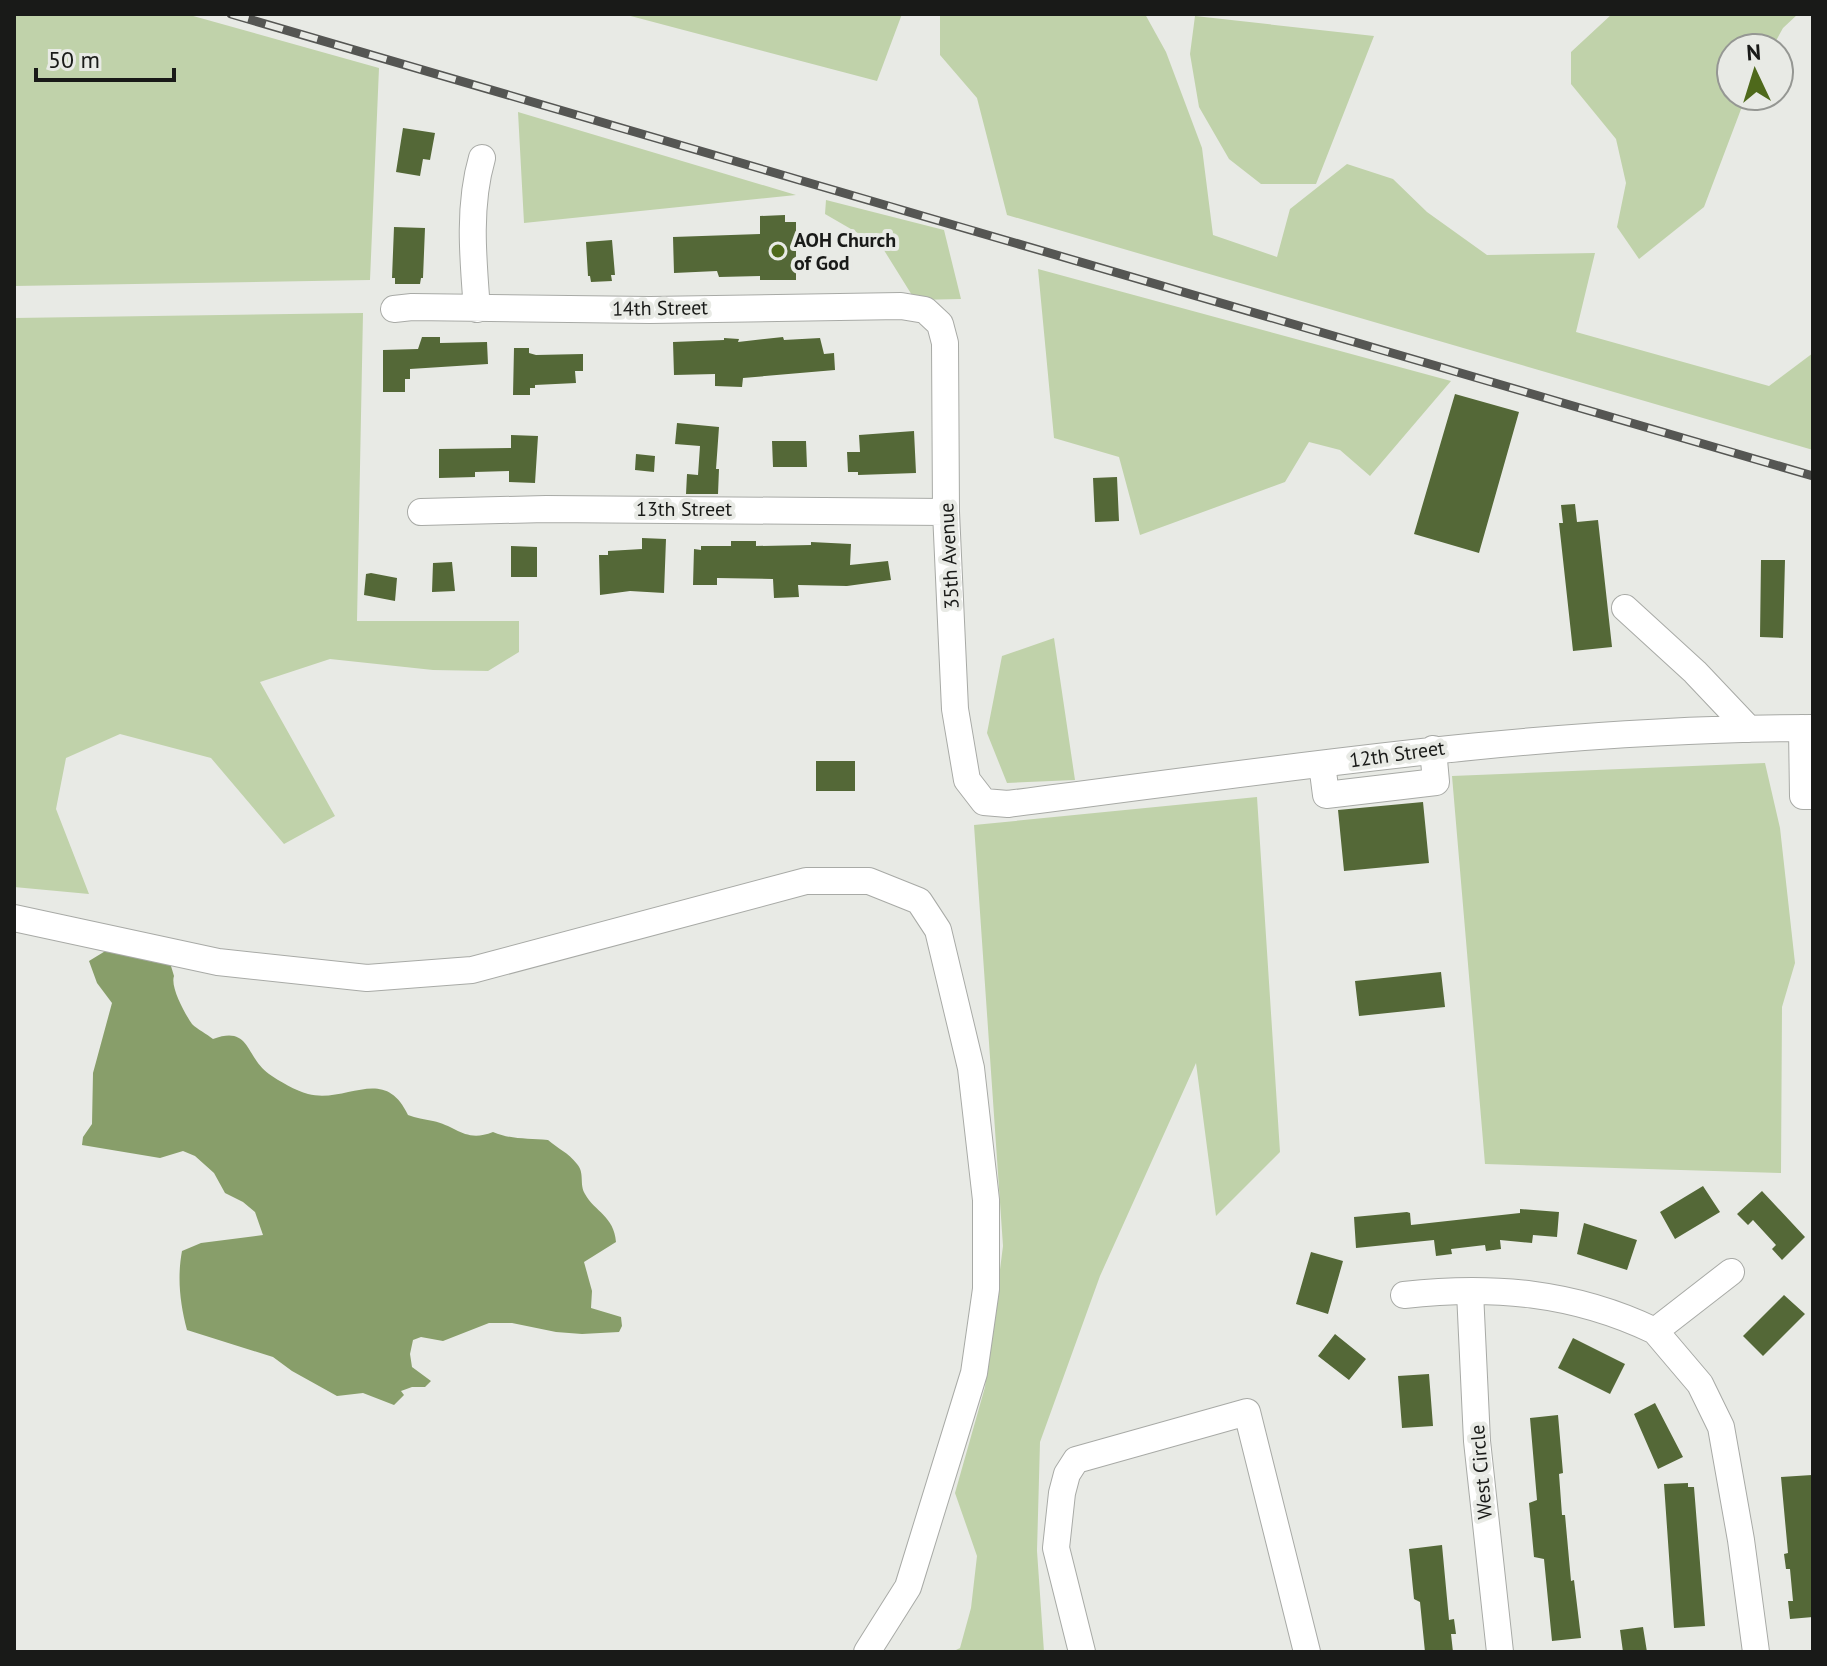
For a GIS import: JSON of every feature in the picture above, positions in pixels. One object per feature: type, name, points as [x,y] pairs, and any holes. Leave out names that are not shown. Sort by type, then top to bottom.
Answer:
[{"type":"street","points":[[477,309],[473,241],[477,175],[482,158]]},
{"type":"street","name":"14th Street","points":[[394,309],[650,310],[879,305],[925,310]]},
{"type":"street","name":"35th Avenue","points":[[925,310],[940,324],[945,343],[946,512],[955,709],[967,780],[984,802]]},
{"type":"street","name":"13th Street","points":[[421,512],[591,509],[946,512]]},
{"type":"street","points":[[1625,608],[1695,672],[1749,729]]},
{"type":"street","points":[[1808,728],[1803,796],[1813,796]]},
{"type":"street","name":"12th Street","points":[[984,802],[1008,804],[1433,749],[1563,737],[1808,728]]},
{"type":"street","points":[[14,918],[218,962],[367,978],[472,970],[806,881],[869,881],[919,901],[938,930],[971,1068],[986,1200],[986,1289],[974,1373],[908,1587],[867,1652]]},
{"type":"street","points":[[1655,1331],[1731,1272]]},
{"type":"street","points":[[1404,1295],[1440,1291],[1533,1293],[1561,1297],[1599,1307],[1655,1331],[1700,1384],[1721,1427],[1756,1652]]},
{"type":"street","name":"West Circle","points":[[1470,1292],[1477,1441],[1500,1652]]},
{"type":"street","points":[[1082,1652],[1056,1548],[1062,1493],[1067,1474],[1076,1460],[1247,1412],[1307,1652]]},
{"type":"shaded area","points":[[14,14],[186,14],[379,68],[370,280],[14,286]]},
{"type":"shaded area","points":[[623,14],[902,14],[877,81]]},
{"type":"shaded area","points":[[940,14],[1145,14],[1166,52],[1202,148],[1213,235],[1277,257],[1290,209],[1347,164],[1393,179],[1427,212],[1487,255],[1595,253],[1576,332],[1769,386],[1813,353],[1813,450],[1007,215],[977,98],[940,55]]},
{"type":"shaded area","points":[[1612,14],[1798,14],[1781,32],[1715,32],[1715,112],[1740,112],[1704,207],[1639,259],[1617,227],[1626,183],[1616,139],[1571,84],[1571,52]]},
{"type":"shaded area","points":[[1195,16],[1374,36],[1316,184],[1261,184],[1229,159],[1199,107],[1190,54]]},
{"type":"shaded area","points":[[518,112],[796,195],[524,223]]},
{"type":"shaded area","points":[[826,200],[944,230],[961,299],[915,300],[882,247],[825,214]]},
{"type":"shaded area","points":[[1038,269],[1451,381],[1370,476],[1340,450],[1309,442],[1285,482],[1140,535],[1119,457],[1054,438]]},
{"type":"shaded area","points":[[363,313],[357,621],[519,621],[519,652],[488,671],[433,670],[330,659],[260,682],[335,816],[284,844],[211,758],[120,734],[66,758],[56,809],[89,894],[14,887],[14,318]]},
{"type":"shaded area","points":[[1054,638],[1075,780],[1007,783],[987,733],[1002,656]]},
{"type":"shaded area","points":[[1765,763],[1780,828],[1795,963],[1782,1007],[1781,1173],[1485,1164],[1452,776]]},
{"type":"shaded area","points":[[1257,797],[1280,1152],[1216,1216],[1196,1063],[1100,1276],[1040,1442],[1037,1551],[1044,1652],[952,1652],[960,1648],[971,1608],[977,1556],[955,1493],[985,1387],[1003,1246],[974,825]]},
{"type":"shaded area","points":[[107,950],[163,957],[171,966],[176,993],[192,1024],[213,1039],[234,1036],[241,1039],[261,1067],[298,1091],[323,1096],[376,1089],[388,1092],[398,1100],[408,1115],[441,1123],[468,1135],[493,1132],[513,1138],[548,1140],[567,1154],[579,1167],[585,1194],[615,1233],[616,1242],[584,1262],[592,1291],[591,1308],[621,1317],[619,1332],[582,1334],[512,1323],[489,1323],[443,1341],[421,1337],[413,1340],[410,1354],[412,1367],[431,1381],[425,1387],[401,1391],[404,1395],[394,1405],[363,1393],[337,1396],[273,1357],[187,1330],[180,1290],[182,1251],[201,1243],[263,1235],[255,1212],[225,1193],[214,1173],[195,1156],[183,1151],[160,1158],[82,1145],[83,1137],[92,1124],[93,1073],[112,1003],[97,983],[89,961]]},
{"type":"building","points":[[403,128],[435,133],[430,160],[423,159],[420,176],[396,172]]},
{"type":"building","points":[[785,215],[785,222],[796,222],[796,280],[760,280],[760,276],[719,277],[717,271],[674,273],[673,237],[760,234],[760,216]]},
{"type":"building","points":[[394,227],[425,228],[423,278],[420,284],[395,284],[395,278],[392,278]]},
{"type":"building","points":[[612,240],[615,275],[611,275],[612,281],[591,282],[586,242]]},
{"type":"building","points":[[422,337],[440,337],[440,343],[487,342],[488,364],[410,369],[410,379],[405,379],[405,392],[383,392],[383,350],[418,349]]},
{"type":"building","points":[[783,337],[784,340],[820,338],[824,354],[834,353],[835,370],[743,378],[742,387],[715,386],[715,374],[674,375],[673,342],[724,338],[739,339],[738,342]]},
{"type":"building","points":[[514,348],[529,348],[529,353],[536,355],[583,354],[583,371],[575,371],[576,383],[535,385],[535,388],[530,388],[530,395],[513,395]]},
{"type":"building","points":[[1455,394],[1519,412],[1479,553],[1414,534]]},
{"type":"building","points":[[677,423],[719,427],[718,494],[686,494],[687,474],[698,475],[700,446],[675,444]]},
{"type":"building","points":[[914,431],[916,473],[858,475],[858,472],[848,472],[847,452],[860,452],[859,435]]},
{"type":"building","points":[[511,435],[538,436],[535,483],[509,482],[509,471],[475,472],[475,477],[439,478],[439,449],[511,448]]},
{"type":"building","points":[[772,441],[806,441],[807,467],[773,467]]},
{"type":"building","points":[[636,454],[655,456],[654,472],[635,470]]},
{"type":"building","points":[[1117,477],[1119,521],[1095,522],[1093,478]]},
{"type":"building","points":[[1575,504],[1577,522],[1598,520],[1612,647],[1573,651],[1559,523],[1563,523],[1561,505]]},
{"type":"building","points":[[642,538],[666,539],[664,593],[630,591],[600,595],[599,555],[608,555],[608,551],[642,549]]},
{"type":"building","points":[[731,541],[756,541],[756,546],[811,545],[811,542],[851,544],[850,565],[888,561],[891,580],[847,586],[798,585],[799,597],[774,598],[773,579],[717,578],[717,585],[693,585],[694,549],[701,550],[701,546],[731,546]]},
{"type":"building","points":[[511,546],[537,547],[537,577],[511,577]]},
{"type":"building","points":[[1761,560],[1785,560],[1783,638],[1760,637]]},
{"type":"building","points":[[452,562],[455,591],[432,592],[433,563]]},
{"type":"building","points":[[366,574],[397,578],[395,601],[364,595]]},
{"type":"building","points":[[816,761],[855,761],[855,791],[816,791]]},
{"type":"building","points":[[1423,802],[1429,863],[1344,871],[1338,810]]},
{"type":"building","points":[[1441,972],[1445,1007],[1359,1016],[1355,981]]},
{"type":"building","points":[[1703,1186],[1720,1212],[1675,1239],[1660,1212]]},
{"type":"building","points":[[1762,1191],[1805,1237],[1782,1260],[1772,1249],[1776,1245],[1753,1220],[1748,1225],[1737,1214]]},
{"type":"building","points":[[1520,1209],[1559,1212],[1557,1237],[1533,1235],[1532,1243],[1500,1240],[1501,1249],[1486,1251],[1485,1245],[1451,1249],[1452,1254],[1436,1256],[1434,1240],[1356,1248],[1354,1217],[1407,1212],[1410,1213],[1411,1225],[1520,1213]]},
{"type":"building","points":[[1584,1223],[1637,1240],[1627,1270],[1577,1254]]},
{"type":"building","points":[[1311,1252],[1343,1261],[1328,1314],[1296,1304]]},
{"type":"building","points":[[1784,1295],[1805,1314],[1763,1356],[1743,1336]]},
{"type":"building","points":[[1335,1334],[1366,1359],[1349,1380],[1318,1356]]},
{"type":"building","points":[[1573,1338],[1625,1364],[1610,1394],[1558,1368]]},
{"type":"building","points":[[1429,1374],[1433,1426],[1402,1428],[1398,1376]]},
{"type":"building","points":[[1655,1403],[1683,1457],[1658,1469],[1634,1414]]},
{"type":"building","points":[[1558,1415],[1563,1473],[1559,1474],[1562,1515],[1565,1515],[1571,1581],[1574,1580],[1581,1638],[1552,1641],[1544,1559],[1534,1557],[1529,1503],[1537,1500],[1530,1418]]},
{"type":"building","points":[[1812,1475],[1813,1617],[1790,1619],[1788,1601],[1793,1601],[1790,1569],[1786,1569],[1784,1554],[1788,1553],[1781,1477]]},
{"type":"building","points":[[1688,1483],[1688,1487],[1694,1487],[1705,1626],[1674,1628],[1664,1484]]},
{"type":"building","points":[[1442,1545],[1449,1620],[1454,1619],[1456,1634],[1451,1634],[1453,1652],[1425,1652],[1420,1602],[1414,1599],[1409,1549]]},
{"type":"building","points":[[1643,1627],[1647,1652],[1623,1652],[1620,1630]]},
{"type":"railway","points":[[231,14],[1813,476]]},
{"type":"place","name":"AOH Church of God","points":[[778,251]]}]
